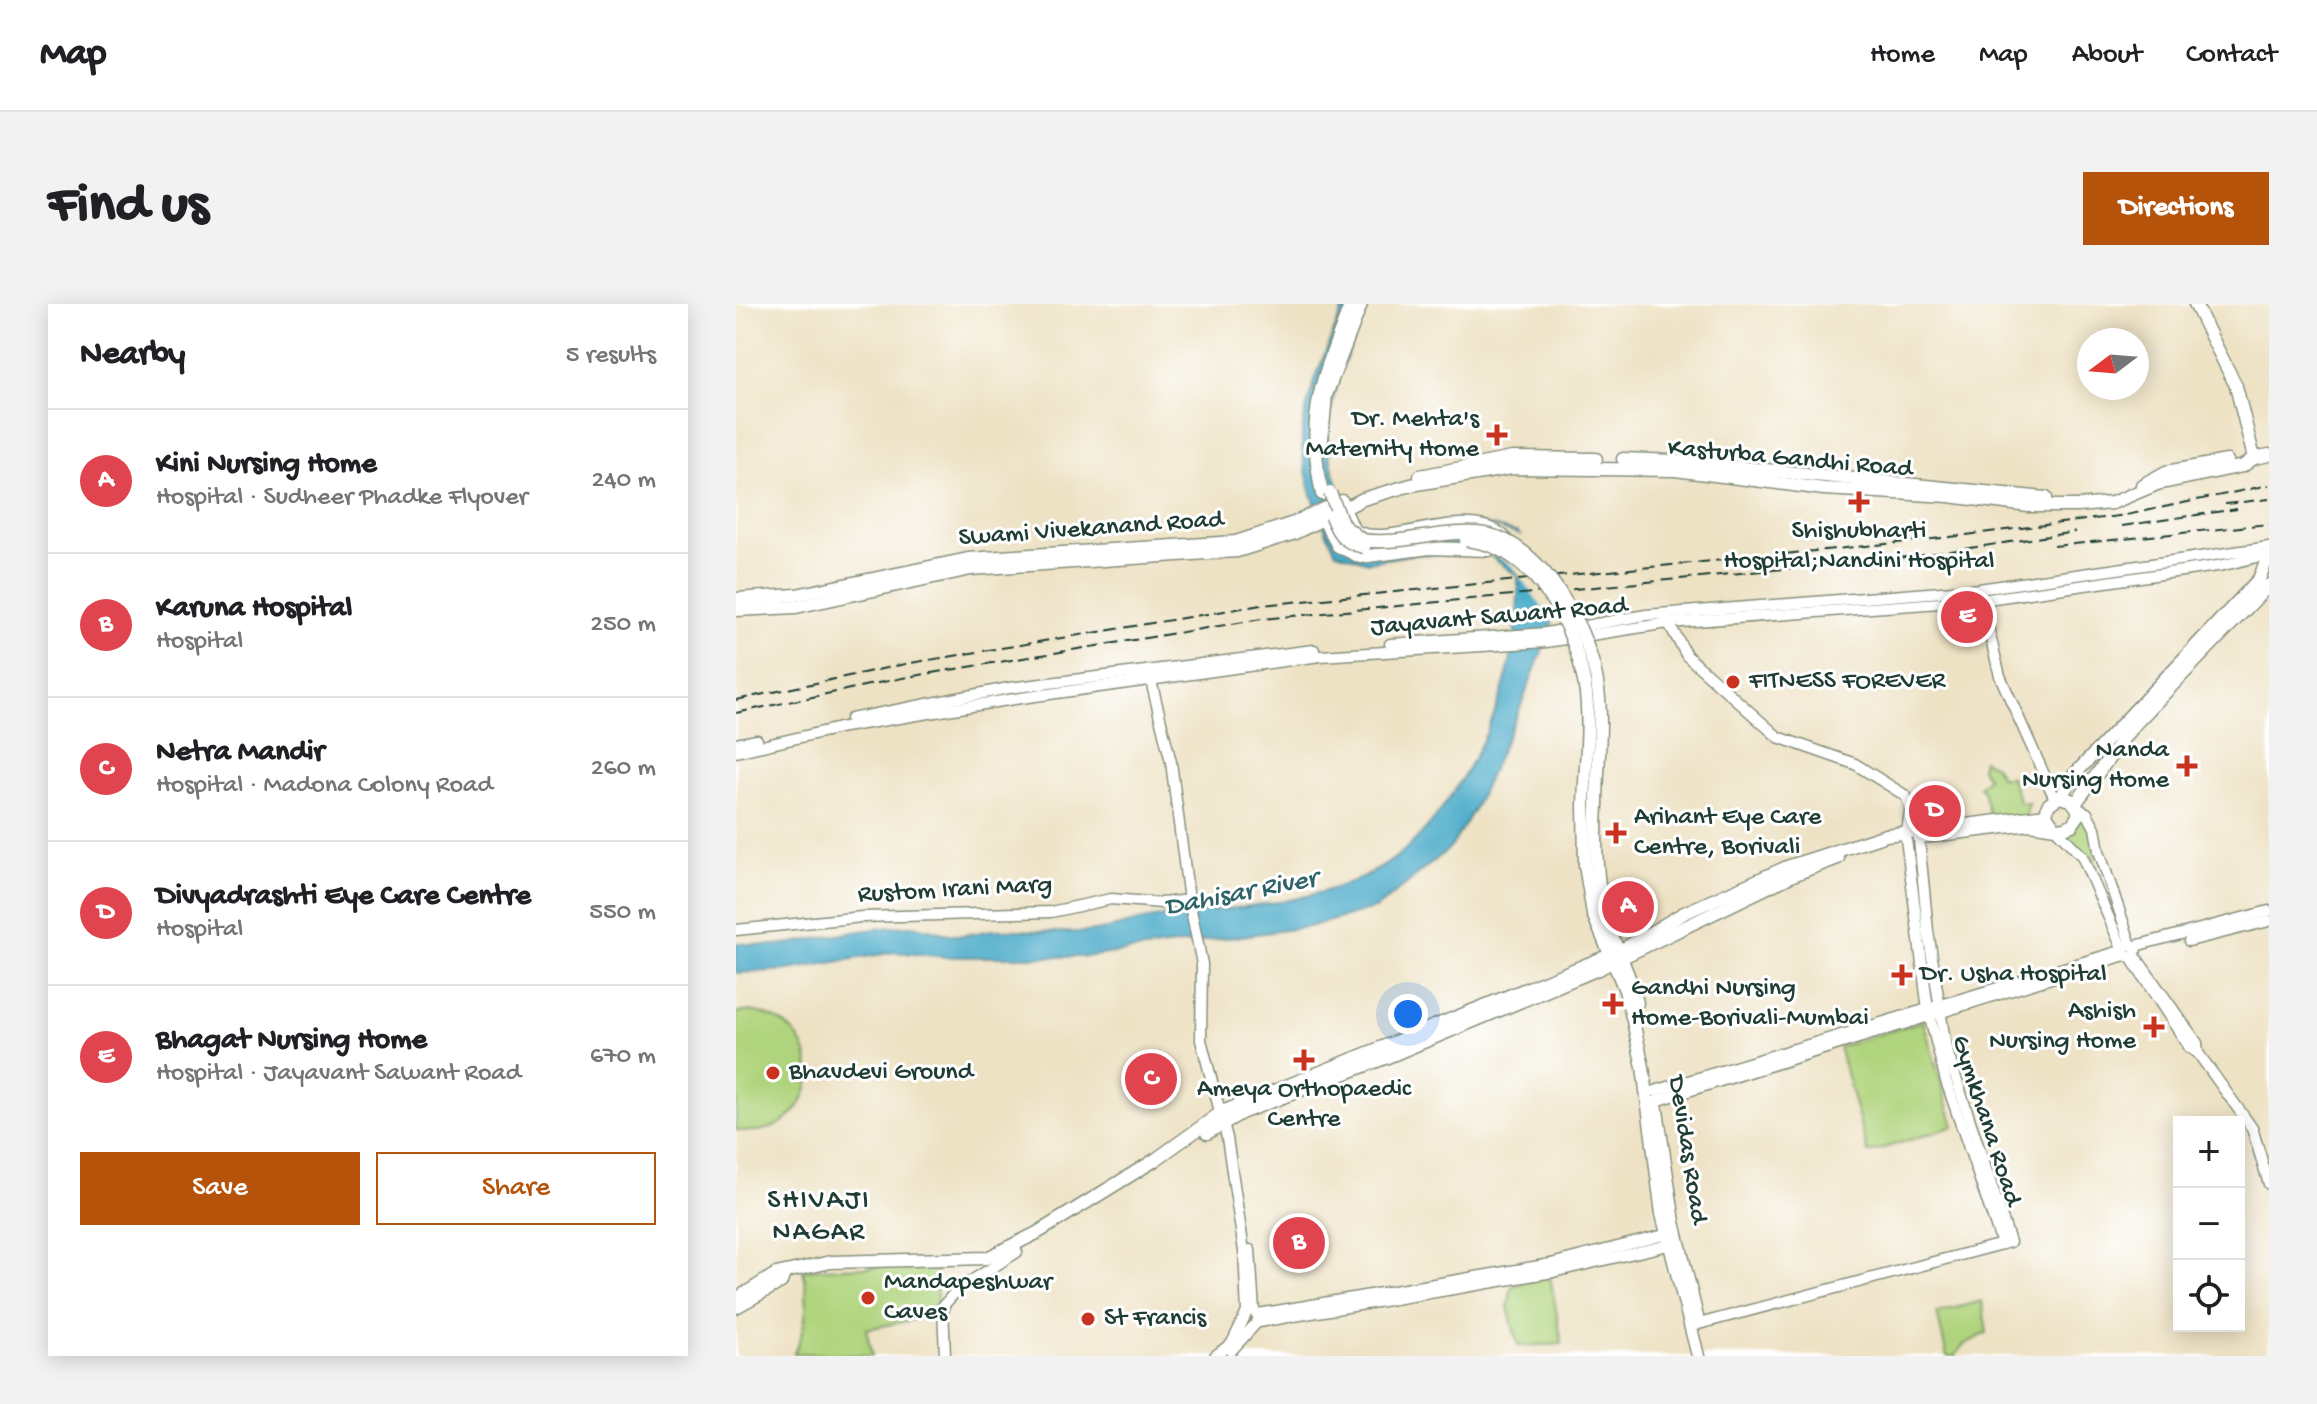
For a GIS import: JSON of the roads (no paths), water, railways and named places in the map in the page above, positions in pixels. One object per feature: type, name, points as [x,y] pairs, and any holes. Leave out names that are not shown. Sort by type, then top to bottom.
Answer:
[{"type":"main road","points":[[1351,304],[1317,396],[1315,420],[1318,473],[1337,533],[1346,542],[1370,548],[1453,540],[1505,544]]},
{"type":"main road","points":[[1361,304],[1326,395],[1321,450],[1330,493],[1343,525],[1362,540],[1375,542],[1472,533],[1505,544]]},
{"type":"main road","points":[[2187,304],[2231,391],[2251,456]]},
{"type":"main road","points":[[2195,304],[2236,386],[2251,456]]},
{"type":"main road","name":"Kasturba Gandhi Road","points":[[1347,503],[1458,474],[1512,468],[1598,467],[1699,472],[2001,497],[2029,506],[2112,503],[2155,480],[2209,466],[2243,466],[2251,456],[2269,455]]},
{"type":"main road","points":[[1347,503],[1353,529],[1367,537],[1454,526],[1487,528],[1505,544],[1430,548],[1360,557],[1338,546],[1321,515],[1347,503]]},
{"type":"main road","name":"Swami Vivekanand Road","points":[[736,599],[796,595],[971,569],[1237,551],[1321,515]]},
{"type":"main road","name":"Devidas Road","points":[[1505,544],[1521,560],[1557,611],[1576,654],[1586,691],[1590,805],[1585,865],[1593,914],[1606,933],[1629,986],[1655,1096],[1673,1239]]},
{"type":"main road","points":[[1913,834],[2030,824],[2062,829],[2072,825],[2076,806],[2132,727],[2265,584],[2269,555]]},
{"type":"main road","points":[[2054,827],[2046,815],[2048,805],[2073,776],[2265,584]]},
{"type":"main road","name":"Swami Vivekanand Road","points":[[736,610],[796,607],[874,585]]},
{"type":"main road","points":[[2057,795],[2076,806]]},
{"type":"main road","points":[[736,1299],[776,1274],[797,1268],[831,1262],[975,1260],[1015,1249],[1225,1118],[1596,965],[1787,867],[1913,834],[2046,815]]},
{"type":"main road","points":[[1596,965],[1606,933],[1624,942],[1640,943]]},
{"type":"main road","points":[[1596,965],[1629,986],[1640,943]]},
{"type":"main road","name":"Devidas Road","points":[[1629,986],[1673,1239],[1695,1325],[1707,1356]]},
{"type":"main road","points":[[736,1307],[781,1282],[784,1274]]},
{"type":"main road","name":"Devidas Road","points":[[1695,1325],[1698,1356]]},
{"type":"street","name":"Jayavant Sawant Road","points":[[1980,594],[2093,571],[2269,547]]},
{"type":"street","points":[[2215,553],[2217,566]]},
{"type":"street","name":"Jayavant Sawant Road","points":[[736,752],[844,727],[1014,699],[1326,655],[1546,638],[1667,619],[2095,585],[2269,555]]},
{"type":"street","points":[[2159,561],[2163,575]]},
{"type":"street","points":[[2093,571],[2095,585]]},
{"type":"street","points":[[1980,594],[2000,676],[2057,795]]},
{"type":"street","name":"Gymkhana Road","points":[[1667,619],[1687,656],[1763,726],[1794,745],[1855,764],[1901,790],[1911,805],[1934,1013],[2006,1243],[1695,1325]]},
{"type":"street","name":"Jayavant Sawant Road","points":[[736,744],[1009,688],[1322,649],[1502,641]]},
{"type":"street","points":[[1151,681],[1171,762],[1189,900],[1200,954],[1201,1040],[1225,1118],[1250,1250],[1252,1318],[1225,1356]]},
{"type":"street","points":[[2076,806],[2087,813],[2095,828],[2099,851],[2130,951]]},
{"type":"street","points":[[2054,827],[2082,856],[2130,951],[2252,1128],[2269,1184]]},
{"type":"street","name":"Rustom Irani Marg","points":[[736,930],[789,922],[909,914],[1051,912],[1111,899],[1162,903],[1189,900]]},
{"type":"street","points":[[1655,1096],[2269,911]]},
{"type":"street","points":[[2130,951],[2269,921]]},
{"type":"street","points":[[1215,1356],[1232,1343],[1252,1318],[1490,1278],[1673,1239]]},
{"type":"street","points":[[945,1356],[943,1306],[957,1290],[1015,1249]]},
{"type":"water","points":[[1345,304],[1370,304],[1339,378],[1328,438],[1337,484],[1354,527],[1379,532],[1419,523],[1478,523],[1518,533],[1548,571],[1555,617],[1518,713],[1473,811],[1451,847],[1377,908],[1308,927],[1085,957],[946,957],[895,952],[788,970],[736,973],[736,943],[778,945],[910,926],[957,935],[993,930],[1084,932],[1150,918],[1296,899],[1373,872],[1405,850],[1432,822],[1475,756],[1495,713],[1513,645],[1518,576],[1489,555],[1416,554],[1368,562],[1336,552],[1313,498],[1305,469],[1302,440],[1312,390]]},
{"type":"railway","points":[[736,700],[905,664],[1261,605],[1917,541],[2126,515],[2269,485]]},
{"type":"railway","points":[[2225,504],[2269,499]]},
{"type":"railway","points":[[2122,526],[2237,509]]},
{"type":"railway","points":[[2054,546],[2269,524]]},
{"type":"railway","points":[[736,713],[907,677],[1262,619],[1918,556],[2075,532]]},
{"type":"place","name":"Dr. Mehta's Maternity Home","points":[[1497,435]]},
{"type":"place","name":"Shishubharti Hospital;Nandini Hospital","points":[[1859,502]]},
{"type":"place","name":"Bhagat Nursing Home","points":[[1967,617]]},
{"type":"place","name":"FITNESS FOREVER","points":[[1733,682]]},
{"type":"place","name":"Nanda Nursing Home","points":[[2187,766]]},
{"type":"place","name":"Divyadrashti Eye Care Centre","points":[[1935,811]]},
{"type":"place","name":"Arihant Eye Care Centre, Borivali","points":[[1616,833]]},
{"type":"place","name":"Kini Nursing Home","points":[[1628,907]]},
{"type":"place","name":"Dr. Usha Hospital","points":[[1902,975]]},
{"type":"place","name":"Gandhi Nursing Home-Borivali-Mumbai","points":[[1613,1004]]},
{"type":"place","name":"Ashish Nursing Home","points":[[2154,1027]]},
{"type":"place","name":"Ameya Orthopaedic Centre","points":[[1304,1060]]},
{"type":"place","name":"Bhavdevi Ground","points":[[773,1073]]},
{"type":"place","name":"Netra Mandir","points":[[1151,1079]]},
{"type":"place","name":"Karuna Hospital","points":[[1299,1243]]},
{"type":"place","name":"Mandapeshwar Caves","points":[[868,1298]]},
{"type":"place","name":"St Francis","points":[[1088,1319]]},
{"type":"district","name":"SHIVAJI NAGAR","points":[[819,1217]]},
{"type":"water label","name":"Dahisar River","points":[[1241,894]]}]
